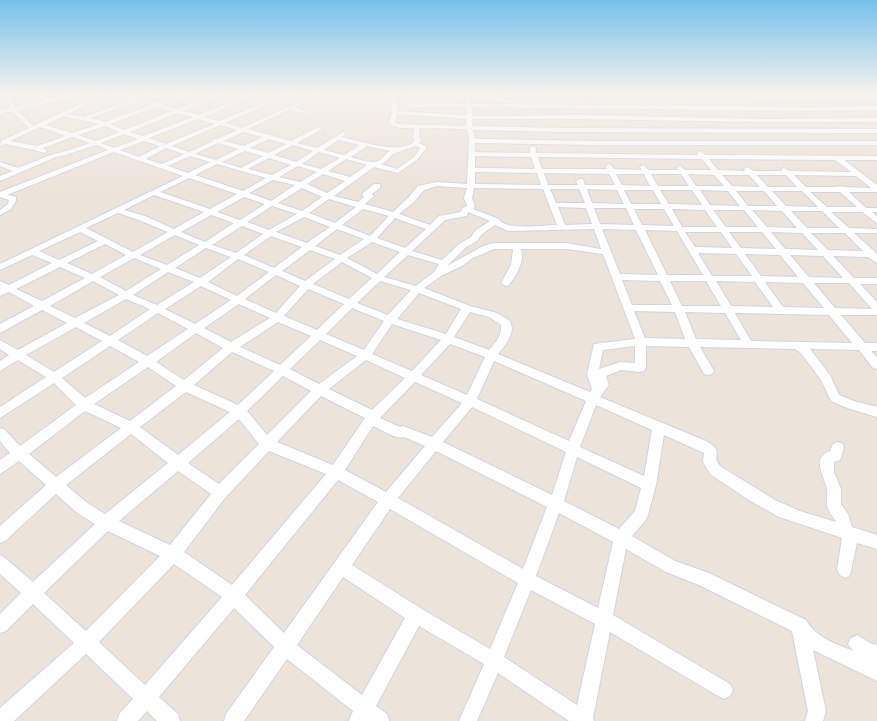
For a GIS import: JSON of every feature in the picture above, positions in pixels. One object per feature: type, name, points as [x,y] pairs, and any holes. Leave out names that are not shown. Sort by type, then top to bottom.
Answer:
[{"type":"street","points":[[2,143],[38,126]]},
{"type":"street","points":[[37,148],[99,126]]},
{"type":"street","points":[[108,126],[215,162],[302,185],[327,196],[394,215],[431,228]]},
{"type":"street","points":[[0,179],[55,155],[64,154],[96,143],[140,126]]},
{"type":"street","points":[[170,126],[175,127]]},
{"type":"street","points":[[0,195],[178,126]]},
{"type":"street","points":[[140,159],[166,146],[215,126]]},
{"type":"street","points":[[229,126],[398,171],[416,158],[424,147],[415,144]]},
{"type":"street","points":[[161,167],[252,126]]},
{"type":"street","points":[[405,126],[530,128],[561,130],[774,130],[805,132],[877,131]]},
{"type":"street","points":[[0,329],[176,232],[272,176],[297,164],[340,136],[366,144],[395,150],[411,148],[419,139],[416,138],[417,126]]},
{"type":"street","points":[[468,721],[495,661],[528,580],[556,504],[571,450],[595,394],[603,385],[600,376],[602,373],[620,366],[640,368],[641,342],[576,171],[563,142],[559,126]]},
{"type":"street","points":[[587,126],[598,143],[612,171],[679,309],[692,343],[708,371]]},
{"type":"street","points":[[618,126],[631,143],[637,157],[748,344]]},
{"type":"street","points":[[649,126],[780,310]]},
{"type":"street","points":[[677,126],[732,189],[762,229],[863,346],[877,365]]},
{"type":"street","points":[[709,126],[750,173],[827,253],[877,308]]},
{"type":"street","points":[[736,126],[761,148]]},
{"type":"street","points":[[770,126],[786,138],[790,144],[877,221]]},
{"type":"street","points":[[798,126],[826,148]]},
{"type":"street","points":[[830,126],[853,144]]},
{"type":"street","points":[[859,126],[877,138]]},
{"type":"street","points":[[35,127],[72,135],[161,167],[304,214],[407,252],[441,269],[459,264],[468,257],[486,248],[494,246],[566,246],[607,252]]},
{"type":"street","points":[[0,625],[106,524],[240,410],[350,303],[407,252],[442,218],[464,214],[465,210],[468,210],[471,206],[468,198],[471,186],[472,154],[472,141],[469,127]]},
{"type":"street","points":[[242,170],[320,128]]},
{"type":"street","points":[[499,128],[505,154]]},
{"type":"street","points":[[530,128],[533,142],[533,154],[561,226]]},
{"type":"street","points":[[195,134],[325,171],[351,180]]},
{"type":"street","points":[[0,267],[268,137]]},
{"type":"street","points":[[472,141],[598,143],[691,142],[730,150],[768,155],[806,158],[835,156],[875,159]]},
{"type":"street","points":[[2,143],[37,148],[76,165]]},
{"type":"street","points":[[472,154],[637,157],[703,156],[755,143],[877,143]]},
{"type":"street","points":[[0,367],[74,323],[126,295],[204,244],[243,223],[366,144]]},
{"type":"street","points":[[0,413],[158,308],[201,282],[271,232],[304,214],[373,164],[382,162],[384,158],[395,150]]},
{"type":"street","points":[[768,155],[845,230],[874,254],[877,260]]},
{"type":"street","points":[[835,156],[877,189]]},
{"type":"street","points":[[0,164],[19,171]]},
{"type":"street","points":[[471,170],[858,174]]},
{"type":"street","points":[[0,536],[56,485],[132,428],[231,347],[278,317],[307,284],[341,258],[372,238],[411,200],[421,188],[426,185],[694,189],[877,189]]},
{"type":"street","points":[[0,468],[84,405],[238,300],[275,271],[310,247],[362,206],[361,203],[370,196],[366,195],[377,186]]},
{"type":"street","points":[[153,192],[271,232],[341,258],[378,278],[417,289],[467,308],[493,315],[506,323],[507,331],[504,339],[491,355],[470,402],[388,500],[233,721]]},
{"type":"street","points":[[0,195],[13,199],[14,201],[12,205],[0,213]]},
{"type":"street","points":[[553,205],[877,210]]},
{"type":"street","points":[[117,210],[238,256],[390,320],[448,338],[595,394],[659,427],[710,450],[710,462],[717,472],[725,479],[737,484],[756,498],[796,516],[877,542]]},
{"type":"street","points":[[468,210],[479,212],[508,229],[561,226],[597,226],[680,229],[877,231]]},
{"type":"street","points":[[0,721],[87,642],[173,554],[220,493],[320,390],[366,355],[390,320],[417,289],[441,269],[462,246],[474,239],[479,232],[496,221]]},
{"type":"street","points":[[79,228],[132,255],[201,282],[238,300],[366,355],[649,485]]},
{"type":"street","points":[[3,289],[62,264],[104,241]]},
{"type":"street","points":[[506,283],[512,275],[515,266],[518,249],[516,246]]},
{"type":"street","points":[[692,250],[874,254]]},
{"type":"street","points":[[33,252],[92,277],[126,295],[158,308],[231,347],[281,370],[370,415],[370,419],[401,433],[403,431],[434,444],[556,504],[621,538],[671,567],[703,579],[800,626],[806,635],[814,642],[877,672]]},
{"type":"street","points":[[616,277],[877,281]]},
{"type":"street","points":[[3,289],[42,306],[109,340],[148,362],[185,386],[240,410],[267,444],[336,472],[528,580],[605,620],[724,690]]},
{"type":"street","points":[[126,721],[234,596],[336,472],[370,419],[413,377],[448,338],[467,308]]},
{"type":"street","points":[[628,308],[877,312]]},
{"type":"street","points":[[595,394],[593,374],[598,347],[641,342],[877,347]]},
{"type":"street","points":[[0,344],[54,377],[84,405],[132,428],[220,493]]},
{"type":"street","points":[[798,345],[801,350],[805,350],[826,378],[835,398],[850,405],[877,412]]},
{"type":"street","points":[[341,567],[416,615],[495,661],[584,721],[621,538],[641,515],[649,485],[659,427]]},
{"type":"street","points":[[0,433],[20,453],[81,507],[106,524],[173,554],[234,596],[286,647],[362,716],[380,721]]},
{"type":"street","points":[[838,448],[834,456],[827,460],[827,472],[834,489],[834,506],[843,519],[845,531],[849,534],[850,542],[845,570]]},
{"type":"street","points":[[0,563],[171,721]]},
{"type":"street","points":[[362,716],[416,615]]},
{"type":"street","points":[[800,626],[817,711],[814,721]]},
{"type":"street","points":[[857,644],[868,652],[877,654]]}]
